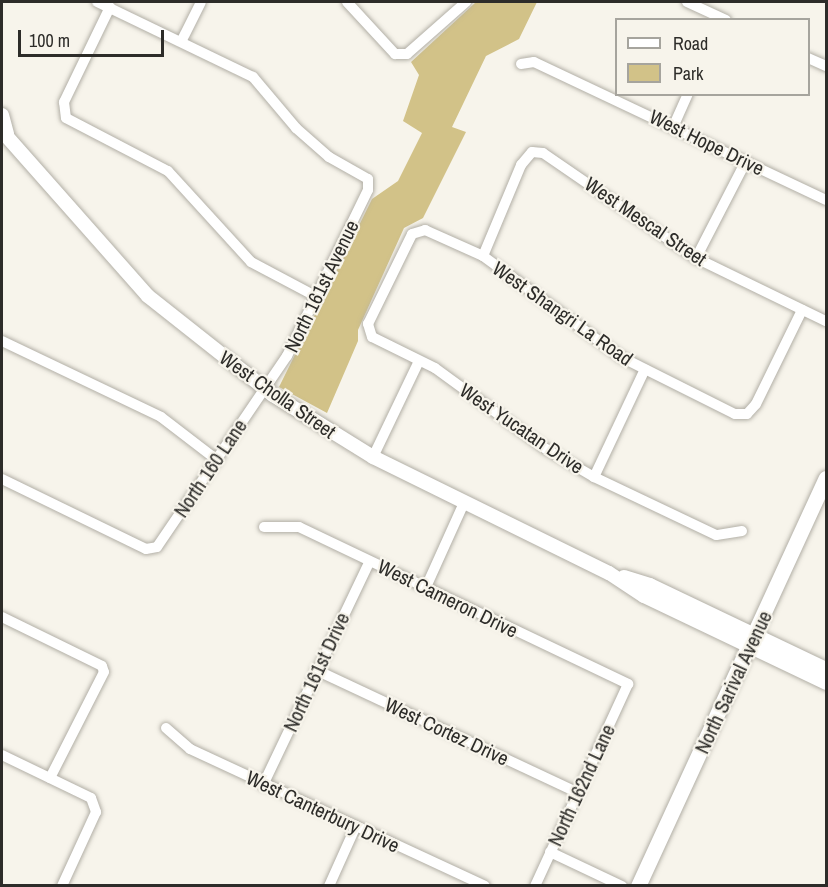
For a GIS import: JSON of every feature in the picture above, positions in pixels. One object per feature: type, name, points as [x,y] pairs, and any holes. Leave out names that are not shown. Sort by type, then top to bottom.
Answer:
[{"type":"main road","name":"North Sarival Avenue","points":[[638,885],[826,478]]},
{"type":"street","points":[[97,2],[182,40],[201,2]]},
{"type":"street","points":[[347,2],[395,54],[407,54],[466,2]]},
{"type":"street","points":[[687,2],[723,18]]},
{"type":"street","points":[[110,8],[64,110],[66,118],[168,171],[251,262],[317,297]]},
{"type":"street","name":"North 161st Avenue","points":[[182,40],[253,77],[296,128],[329,157],[368,179],[368,190],[317,297],[287,356],[263,389]]},
{"type":"street","points":[[810,59],[826,66]]},
{"type":"street","name":"West Hope Drive","points":[[521,64],[534,62],[674,125],[826,200]]},
{"type":"street","points":[[674,125],[687,96]]},
{"type":"street","name":"West Cholla Street","points":[[2,116],[4,133],[55,195],[148,296],[263,389],[373,458],[609,573],[650,585],[826,683]]},
{"type":"street","name":"West Mescal Street","points":[[483,256],[521,165],[532,152],[543,153],[696,258],[826,321]]},
{"type":"street","points":[[696,258],[746,161]]},
{"type":"street","name":"West Shangri La Road","points":[[372,337],[368,324],[412,234],[425,230],[483,256],[621,357],[735,414],[747,414],[756,404],[802,310]]},
{"type":"street","name":"West Yucatan Drive","points":[[372,337],[435,368],[546,449],[594,477],[716,535],[742,531]]},
{"type":"street","points":[[2,341],[161,417],[217,460]]},
{"type":"street","points":[[373,458],[419,361]]},
{"type":"street","points":[[594,477],[645,369]]},
{"type":"street","name":"North 160 Lane","points":[[2,479],[146,549],[157,547],[263,389]]},
{"type":"street","points":[[426,587],[464,503]]},
{"type":"street","name":"West Cameron Drive","points":[[264,527],[299,527],[628,684]]},
{"type":"street","name":"North 161st Drive","points":[[264,785],[316,670],[370,561]]},
{"type":"street","points":[[2,617],[102,666],[104,672],[50,778]]},
{"type":"street","name":"West Cholla Street","points":[[752,641],[826,669]]},
{"type":"street","name":"West Cortez Drive","points":[[316,670],[578,793]]},
{"type":"street","name":"North 162nd Lane","points":[[535,885],[628,684]]},
{"type":"street","name":"West Canterbury Drive","points":[[166,728],[190,749],[485,885]]},
{"type":"street","points":[[2,755],[91,798],[96,812],[62,885]]},
{"type":"street","points":[[329,885],[356,826]]},
{"type":"street","points":[[550,852],[622,885]]},
{"type":"green space","points":[[476,2],[537,2],[519,39],[486,56],[452,127],[466,132],[423,218],[404,228],[358,330],[358,341],[327,413],[279,387],[372,199],[398,181],[422,133],[403,121],[419,75],[411,62]]}]
